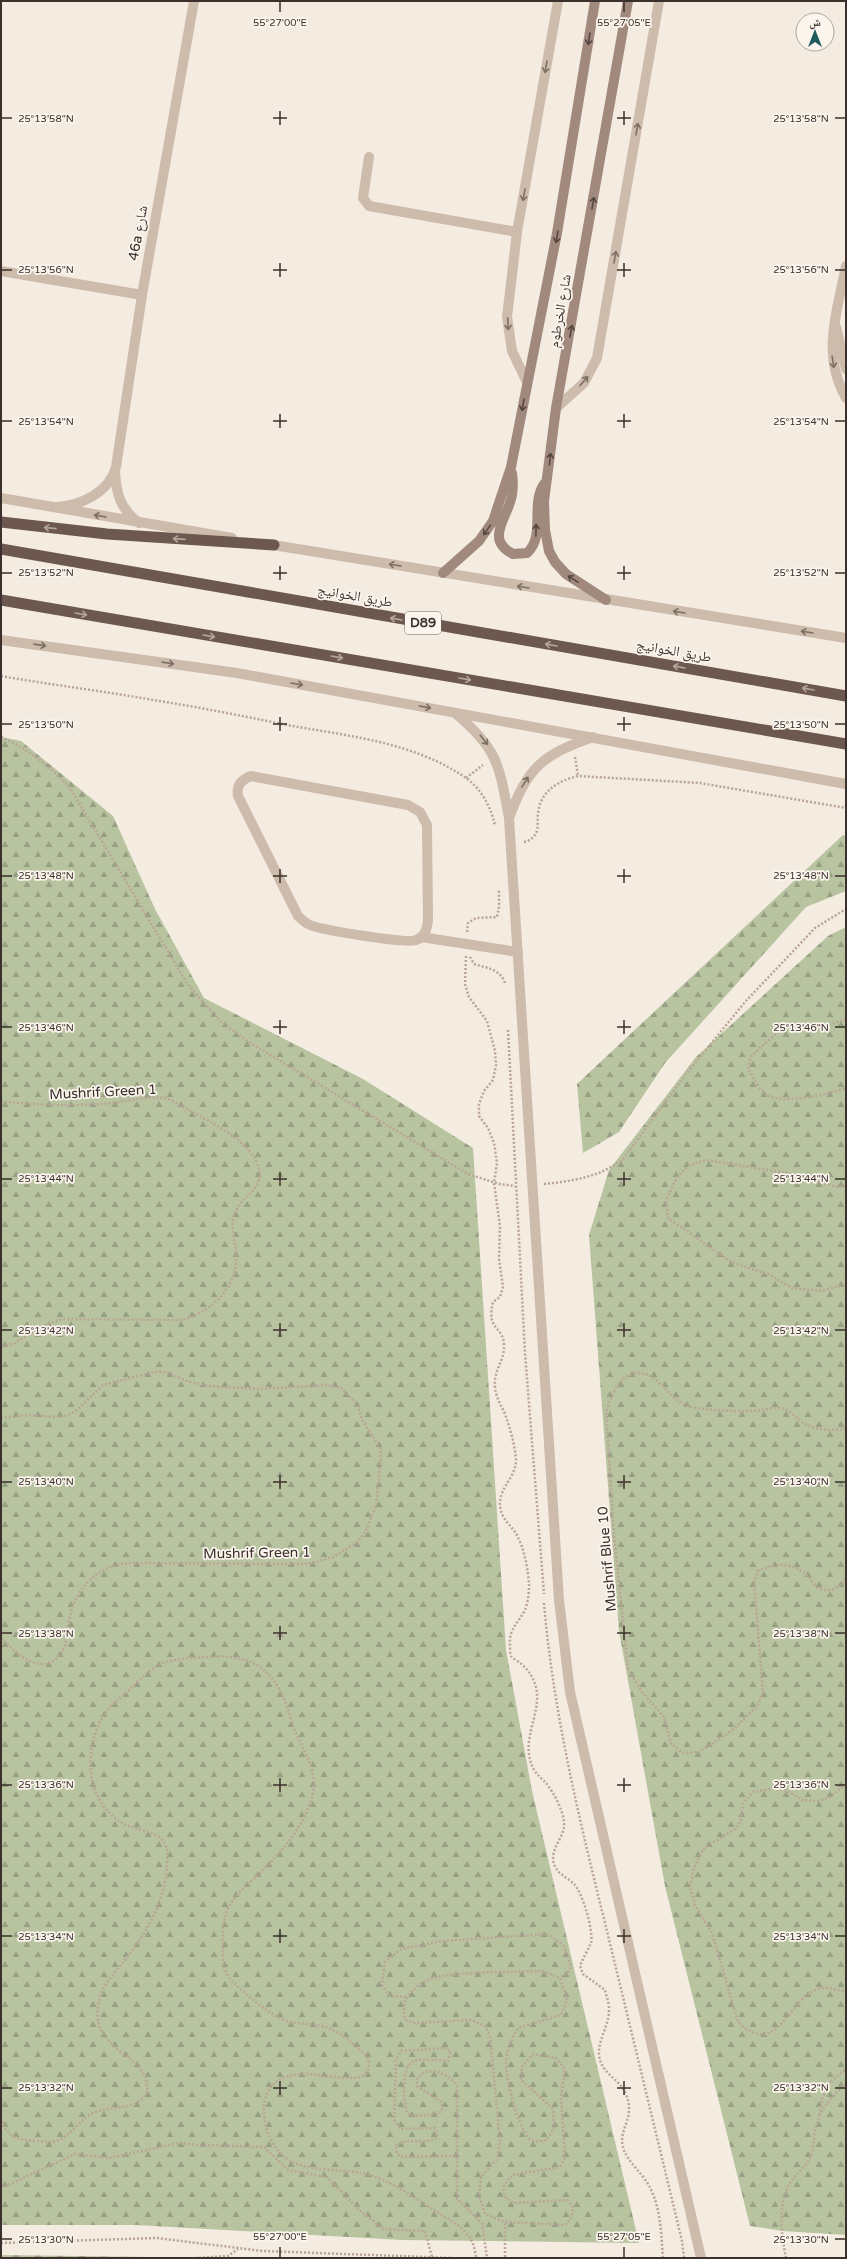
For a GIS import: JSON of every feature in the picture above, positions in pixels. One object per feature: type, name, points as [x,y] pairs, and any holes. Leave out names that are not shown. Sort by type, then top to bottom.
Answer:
[{"type":"highway","points":[[1,522],[107,534],[274,545]]},
{"type":"highway","name":"طريق الخوانيج","points":[[1,549],[846,696]]},
{"type":"highway","points":[[1,600],[846,744]]},
{"type":"main road","name":"شارع الخرطوم","points":[[443,573],[479,540],[493,521],[511,467],[557,233],[595,1]]},
{"type":"main road","name":"شارع الخرطوم","points":[[606,600],[566,574],[555,562],[549,551],[545,530],[544,501],[556,408],[628,1]]},
{"type":"main road","points":[[511,467],[512,495],[501,524],[499,540],[501,546],[513,554],[527,552],[536,541],[538,498],[548,478]]},
{"type":"street","name":"46a شارع","points":[[139,522],[127,513],[119,499],[115,471],[142,295],[194,1]]},
{"type":"street","points":[[527,382],[512,351],[508,334],[507,317],[517,232],[558,1]]},
{"type":"street","points":[[556,408],[584,383],[598,358],[659,1]]},
{"type":"street","points":[[368,157],[363,198],[369,206],[517,232]]},
{"type":"street","points":[[846,266],[831,341],[835,373],[846,398]]},
{"type":"street","points":[[1,271],[142,295]]},
{"type":"street","points":[[835,323],[846,369]]},
{"type":"street","name":"46a شارع","points":[[48,507],[72,505],[93,496],[103,488],[115,471]]},
{"type":"street","name":"46a شارع","points":[[1,498],[274,545],[846,638]]},
{"type":"street","points":[[1,640],[223,671],[846,784]]},
{"type":"street","points":[[455,713],[481,736],[494,756],[499,768],[509,818],[531,1186],[559,1600],[570,1692],[702,2258]]},
{"type":"street","points":[[509,818],[522,786],[534,768],[562,749],[593,737]]},
{"type":"street","points":[[421,937],[428,927],[428,920],[427,825],[420,812],[408,805],[251,776],[241,781],[238,786],[238,796],[293,910],[304,922],[318,928],[406,942],[421,937],[518,952]]},
{"type":"path","points":[[1,676],[90,692],[155,700],[376,742],[422,755],[466,778],[485,801],[495,830]]},
{"type":"path","points":[[1,737],[26,750],[46,763],[70,788],[188,984],[221,1022],[249,1042],[468,1174],[494,1182],[515,1186],[531,1186],[585,1178],[612,1167],[623,1159],[687,1073],[745,1002],[815,928],[846,909]]},
{"type":"path","points":[[466,778],[494,756]]},
{"type":"path","points":[[511,843],[531,839],[537,832],[538,812],[544,796],[556,784],[564,779],[578,776],[700,783],[846,808]]},
{"type":"path","points":[[499,884],[499,907],[497,917],[476,918],[468,923],[465,984],[469,997],[487,1021],[495,1051],[496,1065],[493,1080],[484,1091],[479,1104],[479,1116],[488,1128],[494,1143],[496,1163],[494,1182],[500,1226],[499,1259],[504,1288],[500,1297],[493,1302],[490,1319],[493,1326],[502,1335],[504,1345],[503,1355],[494,1375],[495,1388],[498,1403],[509,1426],[516,1464],[514,1472],[507,1481],[499,1498],[501,1512],[520,1543],[526,1563],[529,1585],[528,1603],[524,1612],[511,1631],[509,1643],[511,1656],[530,1673],[536,1688],[537,1702],[530,1733],[530,1762],[534,1771],[547,1785],[558,1804],[564,1822],[563,1832],[555,1846],[554,1863],[561,1875],[576,1885],[591,1929],[591,1942],[580,1966],[583,1974],[605,1990],[609,2008],[599,2055],[606,2072],[619,2082],[626,2094],[630,2108],[628,2122],[622,2133],[622,2146],[649,2186],[658,2210],[663,2258]]},
{"type":"path","points":[[846,1019],[820,1028],[803,1023],[786,1025],[751,1056],[748,1069],[758,1086],[769,1096],[786,1100],[846,1088]]},
{"type":"path","name":"Mushrif Green 1","points":[[1,1101],[72,1106],[124,1102],[154,1097],[166,1098],[207,1118],[234,1137],[253,1156],[259,1170],[259,1177],[254,1192],[241,1203],[234,1216],[233,1230],[236,1249],[236,1266],[224,1292],[210,1308],[197,1315],[182,1320],[62,1319],[42,1326],[15,1343],[1,1346]]},
{"type":"path","points":[[846,1186],[837,1187],[786,1173],[706,1160],[688,1166],[677,1177],[666,1200],[668,1218],[731,1262],[770,1275],[792,1288],[822,1291],[846,1284]]},
{"type":"path","name":"Mushrif Green 1","points":[[1,1418],[25,1415],[59,1417],[68,1415],[77,1410],[103,1385],[158,1371],[207,1386],[258,1389],[326,1385],[341,1388],[353,1398],[363,1421],[377,1441],[381,1455],[376,1506],[372,1520],[365,1533],[356,1543],[333,1558],[307,1564],[130,1563],[112,1565],[96,1574],[77,1597],[70,1615],[65,1644],[57,1656],[44,1663],[29,1662],[16,1654],[1,1638]]},
{"type":"path","name":"Mushrif Blue 10","points":[[846,1429],[829,1430],[807,1425],[795,1414],[780,1408],[752,1411],[687,1406],[667,1392],[652,1377],[638,1373],[621,1380],[610,1399],[606,1412],[614,1535],[628,1669],[642,1692],[664,1717],[671,1744],[683,1753],[699,1752],[734,1729],[757,1706],[763,1693],[763,1677],[754,1582],[758,1571],[771,1564],[795,1567],[807,1576],[818,1588],[830,1590],[840,1586],[846,1578]]},
{"type":"path","points":[[1,2117],[2,2124],[9,2134],[20,2140],[54,2142],[65,2137],[79,2122],[93,2113],[137,2104],[147,2092],[146,2076],[141,2069],[108,2041],[103,2033],[98,2016],[99,2004],[108,1982],[135,1946],[157,1909],[165,1887],[168,1851],[163,1840],[158,1836],[121,1823],[99,1800],[92,1779],[93,1744],[96,1733],[107,1712],[142,1677],[156,1667],[180,1659],[223,1656],[240,1658],[264,1670],[282,1692],[297,1736],[313,1769],[314,1787],[309,1805],[289,1841],[236,1896],[228,1909],[223,1930],[222,1956],[225,1970],[233,1982],[278,2017],[294,2023],[319,2025],[334,2030],[367,2056],[370,2062],[366,2073],[361,2077],[295,2075],[276,2082],[265,2100],[264,2118],[268,2135],[272,2143],[283,2156],[299,2165],[361,2173],[400,2189],[466,2232],[474,2244],[476,2258]]},
{"type":"path","points":[[846,1784],[830,1798],[819,1801],[802,1800],[786,1790],[770,1789],[753,1792],[743,1803],[741,1821],[735,1829],[703,1849],[694,1868],[690,1887],[695,1905],[712,1933],[738,2022],[747,2031],[761,2034],[776,2030],[803,1997],[822,1988],[846,1992]]},
{"type":"path","points":[[406,1997],[390,1996],[382,1985],[385,1962],[401,1948],[442,1942],[548,1934],[564,1946],[571,1966],[567,1974],[560,1978]]},
{"type":"path","points":[[542,1971],[560,1978],[568,2000],[560,2015],[518,2028],[509,2045],[506,2063],[513,2107],[529,2138],[536,2141],[547,2140],[554,2128],[553,2109],[521,2080],[522,2067],[533,2054],[556,2058],[565,2069],[561,2097],[565,2158],[560,2167],[512,2175],[504,2185],[504,2196],[513,2203],[567,2200],[573,2206],[572,2217],[565,2225],[505,2222],[485,2214],[479,2196],[481,2177],[496,2159],[500,2141],[490,2036],[485,2026],[471,2020],[415,2023],[406,2020],[402,2012],[406,1997],[426,1980],[453,1975],[542,1971]]},
{"type":"path","points":[[455,2156],[400,2157],[397,2153],[396,2145],[401,2141],[432,2141],[438,2138],[435,2128],[401,2128],[394,2120],[396,2060],[401,2051],[446,2048],[451,2052],[448,2061],[415,2060],[409,2064],[406,2070],[404,2103],[408,2113],[414,2116],[438,2114],[442,2110],[442,2102],[417,2086],[417,2079],[420,2074],[426,2072],[442,2072],[451,2078],[457,2085],[455,2156],[457,2199],[482,2223],[487,2258]]},
{"type":"path","points":[[786,2258],[782,2232],[786,2193],[793,2180],[809,2160],[822,2099],[830,2082],[846,2069]]},
{"type":"path","points":[[818,2119],[828,2101],[846,2084]]},
{"type":"path","points":[[1,2185],[6,2186],[75,2154],[109,2158],[179,2143],[264,2147],[288,2170],[327,2176],[357,2208],[383,2229],[425,2230],[432,2257]]},
{"type":"path","points":[[505,2222],[505,2258]]},
{"type":"path","points":[[1,2243],[156,2238],[238,2248],[453,2258]]},
{"type":"path","points":[[195,2258],[228,2256],[238,2248]]},
{"type":"green space","points":[[1,737],[21,741],[113,816],[155,909],[204,998],[363,1079],[473,1148],[506,1650],[532,1791],[639,2243],[402,2240],[136,2225],[1,2225]]},
{"type":"green space","points":[[843,835],[846,836],[846,891],[806,907],[665,1063],[619,1132],[583,1153],[577,1084]]},
{"type":"green space","points":[[846,927],[846,2235],[783,2231],[750,2226],[665,1886],[619,1631],[589,1235],[609,1170],[696,1057],[828,936]]},
{"type":"green space","points":[[1,2255],[225,2258],[1,2258]]}]
